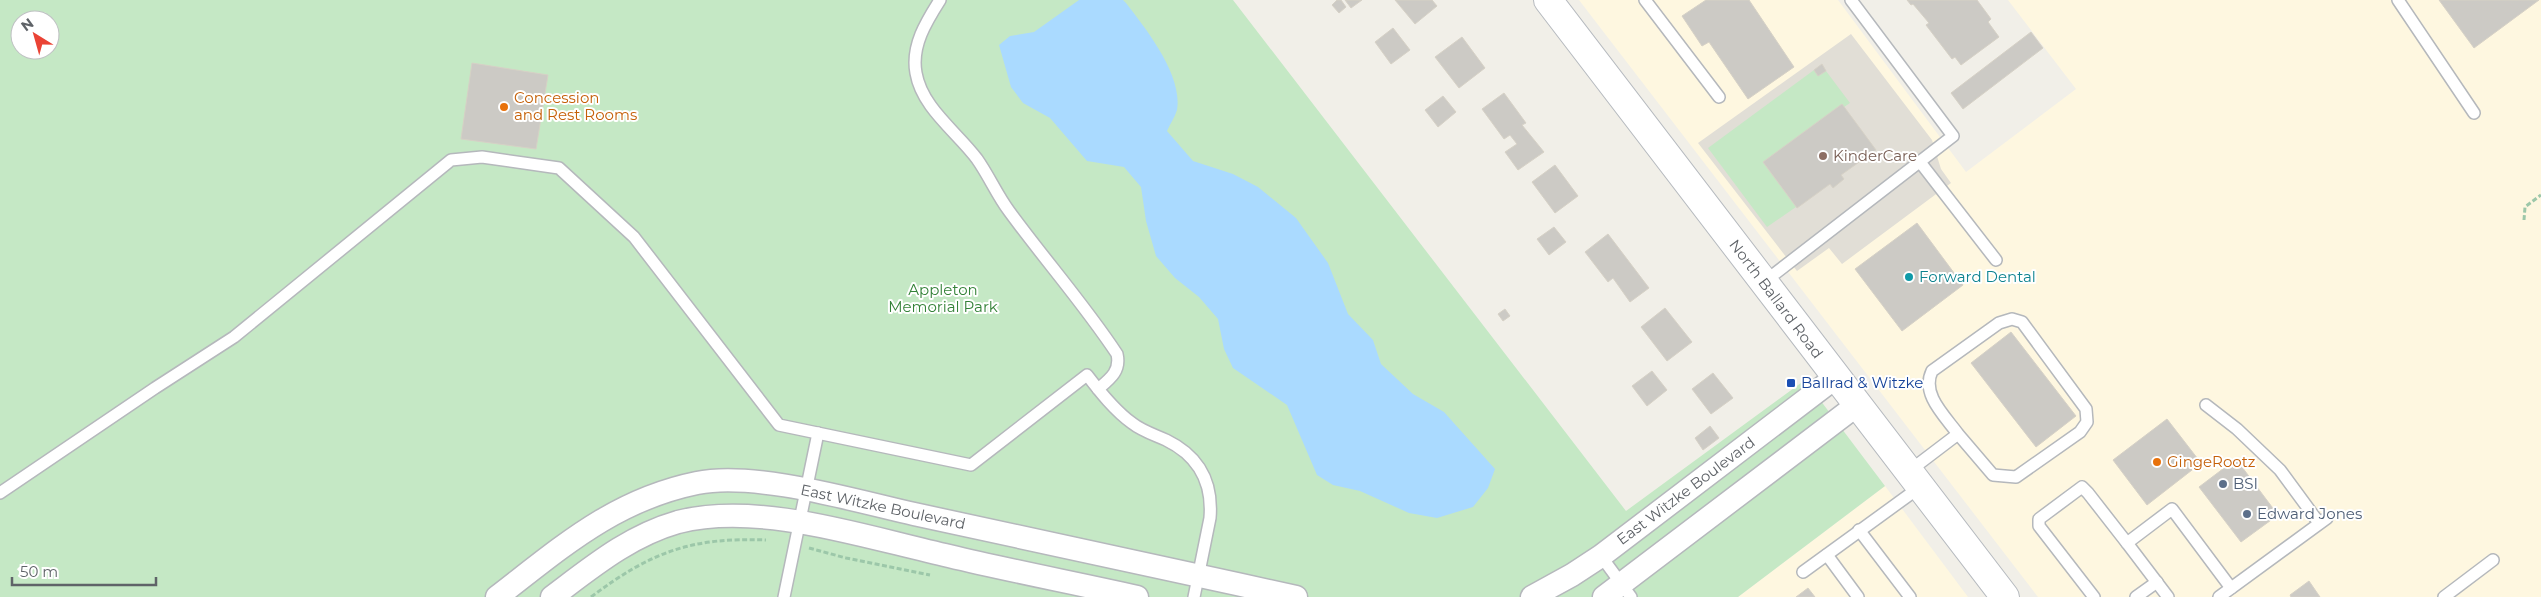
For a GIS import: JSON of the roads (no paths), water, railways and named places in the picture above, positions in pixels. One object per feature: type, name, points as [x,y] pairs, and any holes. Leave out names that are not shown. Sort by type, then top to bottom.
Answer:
[{"type":"main road","name":"North Ballard Road","points":[[1548,0],[2005,597]]},
{"type":"street","name":"East Witzke Boulevard","points":[[1532,597],[1572,576],[1601,556],[1836,377]]},
{"type":"street","points":[[1619,593],[1857,405]]},
{"type":"street","name":"East Witzke Boulevard","points":[[497,597],[589,528],[626,506],[646,496],[716,480],[808,490],[1197,586],[1296,597]]},
{"type":"street","points":[[552,597],[628,542],[650,531],[679,522],[729,515],[800,523],[1137,597]]},
{"type":"lane","points":[[940,0],[920,36],[914,56],[916,75],[922,91],[936,111],[977,159],[1008,209],[1116,354],[1118,361],[1116,372],[1098,389]]},
{"type":"lane","points":[[1645,0],[1719,97]]},
{"type":"lane","points":[[1764,282],[1954,136],[1851,0]]},
{"type":"lane","points":[[2398,0],[2474,113]]},
{"type":"lane","points":[[0,493],[234,337],[451,160],[482,157],[558,168],[634,237],[779,424],[970,464],[1087,375],[1131,423],[1184,451],[1200,467],[1206,478],[1211,504],[1197,586]]},
{"type":"lane","points":[[1920,162],[1996,260]]},
{"type":"lane","points":[[2012,319],[2022,322],[2086,409],[2086,422],[2080,432],[2016,477],[1993,475],[1958,434],[1931,397],[1928,381],[1932,371],[1999,323],[2012,319]]},
{"type":"lane","points":[[2206,405],[2236,429],[2280,470],[2323,521],[2219,597]]},
{"type":"lane","points":[[784,597],[808,490],[818,433]]},
{"type":"lane","points":[[1803,572],[1859,530],[1914,480],[1958,434]]},
{"type":"lane","points":[[2094,597],[2039,526],[2039,519],[2082,488],[2088,493],[2168,597]]},
{"type":"lane","points":[[2127,543],[2172,509],[2231,588]]},
{"type":"lane","points":[[1859,530],[1910,597]]},
{"type":"lane","points":[[1826,555],[1858,597]]},
{"type":"lane","points":[[1601,556],[1619,593]]},
{"type":"lane","points":[[2444,597],[2493,560]]},
{"type":"lane","points":[[2136,597],[2157,582]]},
{"type":"water","points":[[1079,0],[1123,0],[1126,3],[1153,39],[1169,68],[1174,82],[1177,110],[1167,131],[1193,161],[1233,174],[1258,187],[1296,218],[1328,263],[1348,314],[1373,340],[1381,364],[1413,394],[1444,412],[1495,469],[1488,488],[1473,507],[1437,518],[1409,513],[1360,491],[1333,485],[1317,475],[1287,405],[1233,368],[1224,349],[1218,319],[1199,297],[1175,278],[1156,256],[1146,221],[1141,187],[1124,167],[1087,161],[1050,118],[1023,103],[1011,87],[999,45],[1010,36],[1034,32]]},
{"type":"place","name":"Concession and Rest Rooms","points":[[504,107]]},
{"type":"place","name":"KinderCare","points":[[1823,156]]},
{"type":"place","name":"Forward Dental","points":[[1909,277]]},
{"type":"place","name":"Ballrad & Witzke","points":[[1791,383]]},
{"type":"place","name":"GingeRootz","points":[[2157,462]]},
{"type":"place","name":"BSI","points":[[2223,484]]},
{"type":"place","name":"Edward Jones","points":[[2247,514]]},
{"type":"park label","name":"Appleton Memorial Park","points":[[943,298]]}]
